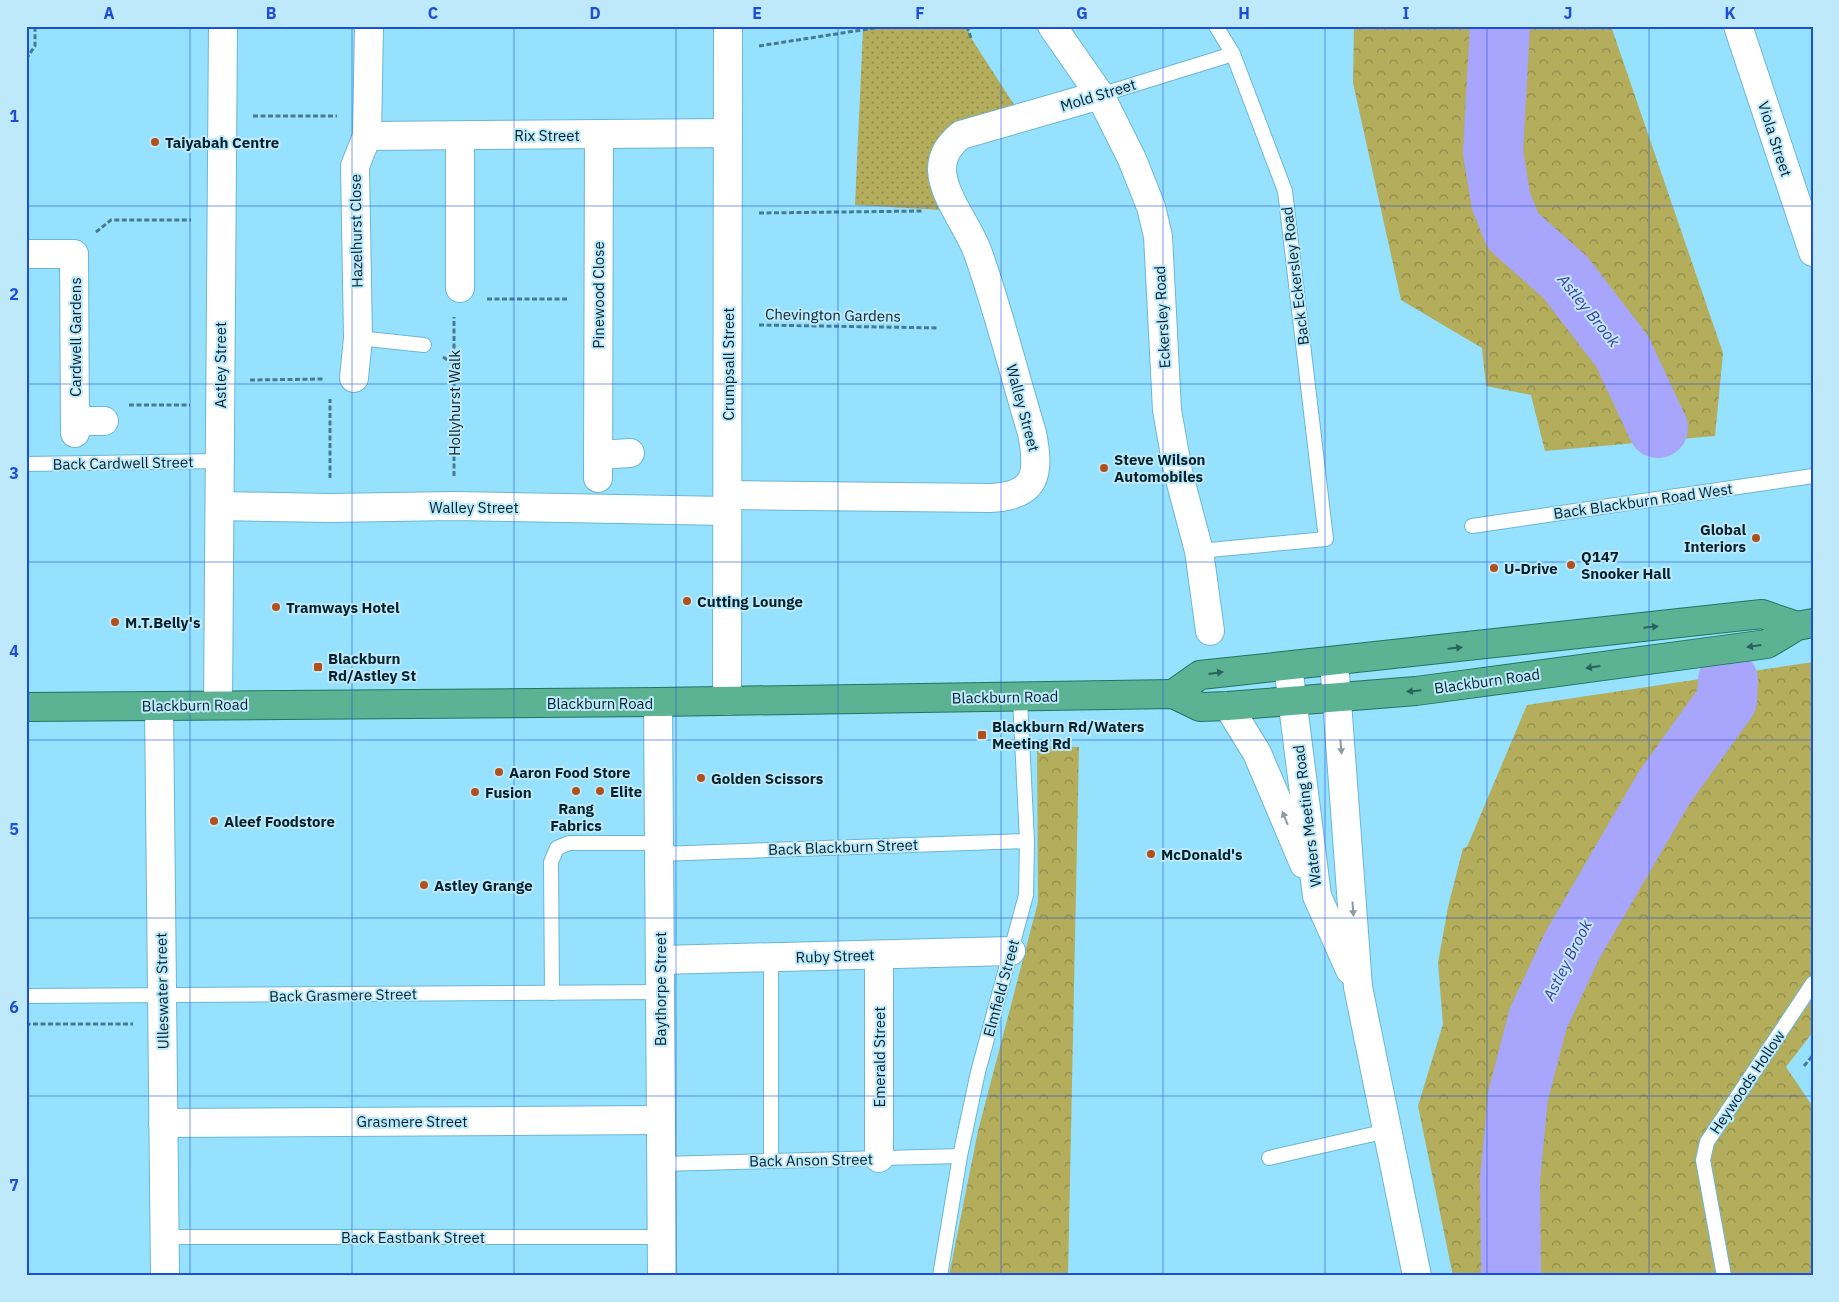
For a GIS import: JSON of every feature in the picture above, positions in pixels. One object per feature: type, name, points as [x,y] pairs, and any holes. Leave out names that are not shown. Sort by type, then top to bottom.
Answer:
[{"type":"highway","name":"Blackburn Road","points":[[1173,694],[1200,676],[1288,666],[1762,614],[1805,624]]},
{"type":"highway","name":"Blackburn Road","points":[[26,707],[1020,698],[1173,694],[1200,707],[1228,706],[1416,691],[1767,644],[1805,624]]},
{"type":"street","name":"Astley Street","points":[[218,705],[223,26]]},
{"type":"street","name":"Hazelhurst Close","points":[[342,378],[358,338],[355,166],[367,126],[369,26]]},
{"type":"street","name":"Eckersley Road","points":[[1052,26],[1100,95],[1135,167],[1151,207],[1158,236],[1167,410],[1178,472],[1199,551],[1210,631]]},
{"type":"street","name":"Viola Street","points":[[1738,26],[1813,252]]},
{"type":"street","name":"Crumpsall Street","points":[[727,701],[728,39]]},
{"type":"street","name":"Mold Street","points":[[961,135],[1100,95]]},
{"type":"street","name":"Rix Street","points":[[367,126],[460,136],[728,133]]},
{"type":"street","name":"Pinewood Close","points":[[599,135],[597,299],[598,466],[630,453]]},
{"type":"street","name":"Walley Street","points":[[220,506],[330,508],[990,498],[1010,497],[1025,490],[1033,478],[1037,458],[1032,433],[978,253],[944,184],[942,169],[944,156],[951,142],[961,135]]},
{"type":"street","points":[[457,294],[460,136]]},
{"type":"street","points":[[26,254],[74,254]]},
{"type":"street","name":"Cardwell Gardens","points":[[74,254],[75,427],[104,421]]},
{"type":"street","name":"Waters Meeting Road","points":[[1334,661],[1358,987],[1417,1276]]},
{"type":"street","name":"Waters Meeting Road","points":[[1288,666],[1317,896],[1358,987]]},
{"type":"street","name":"Baythorpe Street","points":[[658,702],[662,1276]]},
{"type":"street","name":"Ulleswater Street","points":[[159,706],[165,1276]]},
{"type":"street","points":[[1228,706],[1257,753],[1317,896]]},
{"type":"street","name":"Ruby Street","points":[[660,960],[1011,951]]},
{"type":"street","name":"Emerald Street","points":[[879,955],[879,1158]]},
{"type":"street","name":"Grasmere Street","points":[[163,1123],[661,1120]]},
{"type":"lane","name":"Back Eckersley Road","points":[[1199,551],[1326,539],[1285,191],[1233,54],[1216,26]]},
{"type":"lane","name":"Mold Street","points":[[1100,95],[1233,54]]},
{"type":"lane","points":[[358,338],[424,345]]},
{"type":"lane","name":"Back Cardwell Street","points":[[26,464],[220,461]]},
{"type":"lane","name":"Back Blackburn Road West","points":[[1472,526],[1813,476]]},
{"type":"lane","name":"Elmfield Street","points":[[940,1276],[960,1156],[978,1072],[1026,895],[1027,840],[1020,698]]},
{"type":"lane","name":"Back Blackburn Street","points":[[552,993],[552,862],[556,848],[569,843],[659,848],[1027,840]]},
{"type":"lane","points":[[771,958],[771,1161]]},
{"type":"lane","name":"Heywoods Hollow","points":[[1724,1276],[1703,1160],[1707,1142],[1813,983]]},
{"type":"lane","name":"Back Grasmere Street","points":[[26,996],[162,997],[660,992]]},
{"type":"lane","points":[[1269,1158],[1387,1131]]},
{"type":"lane","name":"Back Anson Street","points":[[661,1164],[960,1156]]},
{"type":"lane","name":"Back Eastbank Street","points":[[164,1237],[662,1237]]},
{"type":"path","points":[[26,59],[35,46],[35,26]]},
{"type":"path","points":[[728,39],[887,26]]},
{"type":"path","points":[[967,26],[971,38]]},
{"type":"path","points":[[222,116],[367,126]]},
{"type":"path","points":[[728,213],[958,211]]},
{"type":"path","points":[[74,254],[81,245],[110,220],[221,220]]},
{"type":"path","points":[[457,294],[597,299]]},
{"type":"path","name":"Hollyhurst Walk","points":[[453,506],[457,294]]},
{"type":"path","name":"Chevington Gardens","points":[[728,325],[939,328]]},
{"type":"path","points":[[104,421],[116,405],[342,378],[330,508]]},
{"type":"path","points":[[26,1026],[30,1024],[163,1024]]},
{"type":"path","points":[[1804,1066],[1813,1055]]},
{"type":"green space","points":[[887,26],[967,26],[971,38],[1022,117],[944,156],[958,211],[855,205],[863,30]]},
{"type":"green space","points":[[1354,26],[1611,26],[1723,353],[1715,436],[1545,451],[1531,395],[1486,386],[1482,348],[1401,300],[1353,83]]},
{"type":"green space","points":[[1813,662],[1813,1032],[1786,1067],[1813,1107],[1813,1276],[1453,1276],[1418,1106],[1443,1024],[1438,963],[1448,907],[1463,848],[1467,847],[1527,705]]},
{"type":"green space","points":[[1037,746],[1079,747],[1068,1276],[949,1276],[978,1131],[1038,902]]},
{"type":"waterway","name":"Astley Brook","points":[[1500,26],[1493,152],[1501,201],[1513,231],[1565,277],[1622,351],[1658,428]]},
{"type":"waterway","name":"Astley Brook","points":[[1511,1276],[1510,1179],[1518,1096],[1538,1019],[1572,946],[1664,788],[1727,700],[1728,680]]},
{"type":"place","name":"Taiyabah Centre","points":[[155,142]]},
{"type":"place","name":"Steve Wilson Automobiles","points":[[1104,468]]},
{"type":"place","name":"Global Interiors","points":[[1756,538]]},
{"type":"place","name":"Q147 Snooker Hall","points":[[1571,565]]},
{"type":"place","name":"U-Drive","points":[[1494,568]]},
{"type":"place","name":"Cutting Lounge","points":[[687,601]]},
{"type":"place","name":"Tramways Hotel","points":[[276,607]]},
{"type":"place","name":"M.T.Belly's","points":[[115,622]]},
{"type":"place","name":"Blackburn Rd/Astley St","points":[[318,667]]},
{"type":"place","name":"Blackburn Rd/Waters Meeting Rd","points":[[982,735]]},
{"type":"place","name":"Aaron Food Store","points":[[499,772]]},
{"type":"place","name":"Golden Scissors","points":[[701,778]]},
{"type":"place","name":"Rang Fabrics","points":[[576,791]]},
{"type":"place","name":"Elite","points":[[600,791]]},
{"type":"place","name":"Fusion","points":[[475,792]]},
{"type":"place","name":"Aleef Foodstore","points":[[214,821]]},
{"type":"place","name":"McDonald's","points":[[1151,854]]},
{"type":"place","name":"Astley Grange","points":[[424,885]]}]
